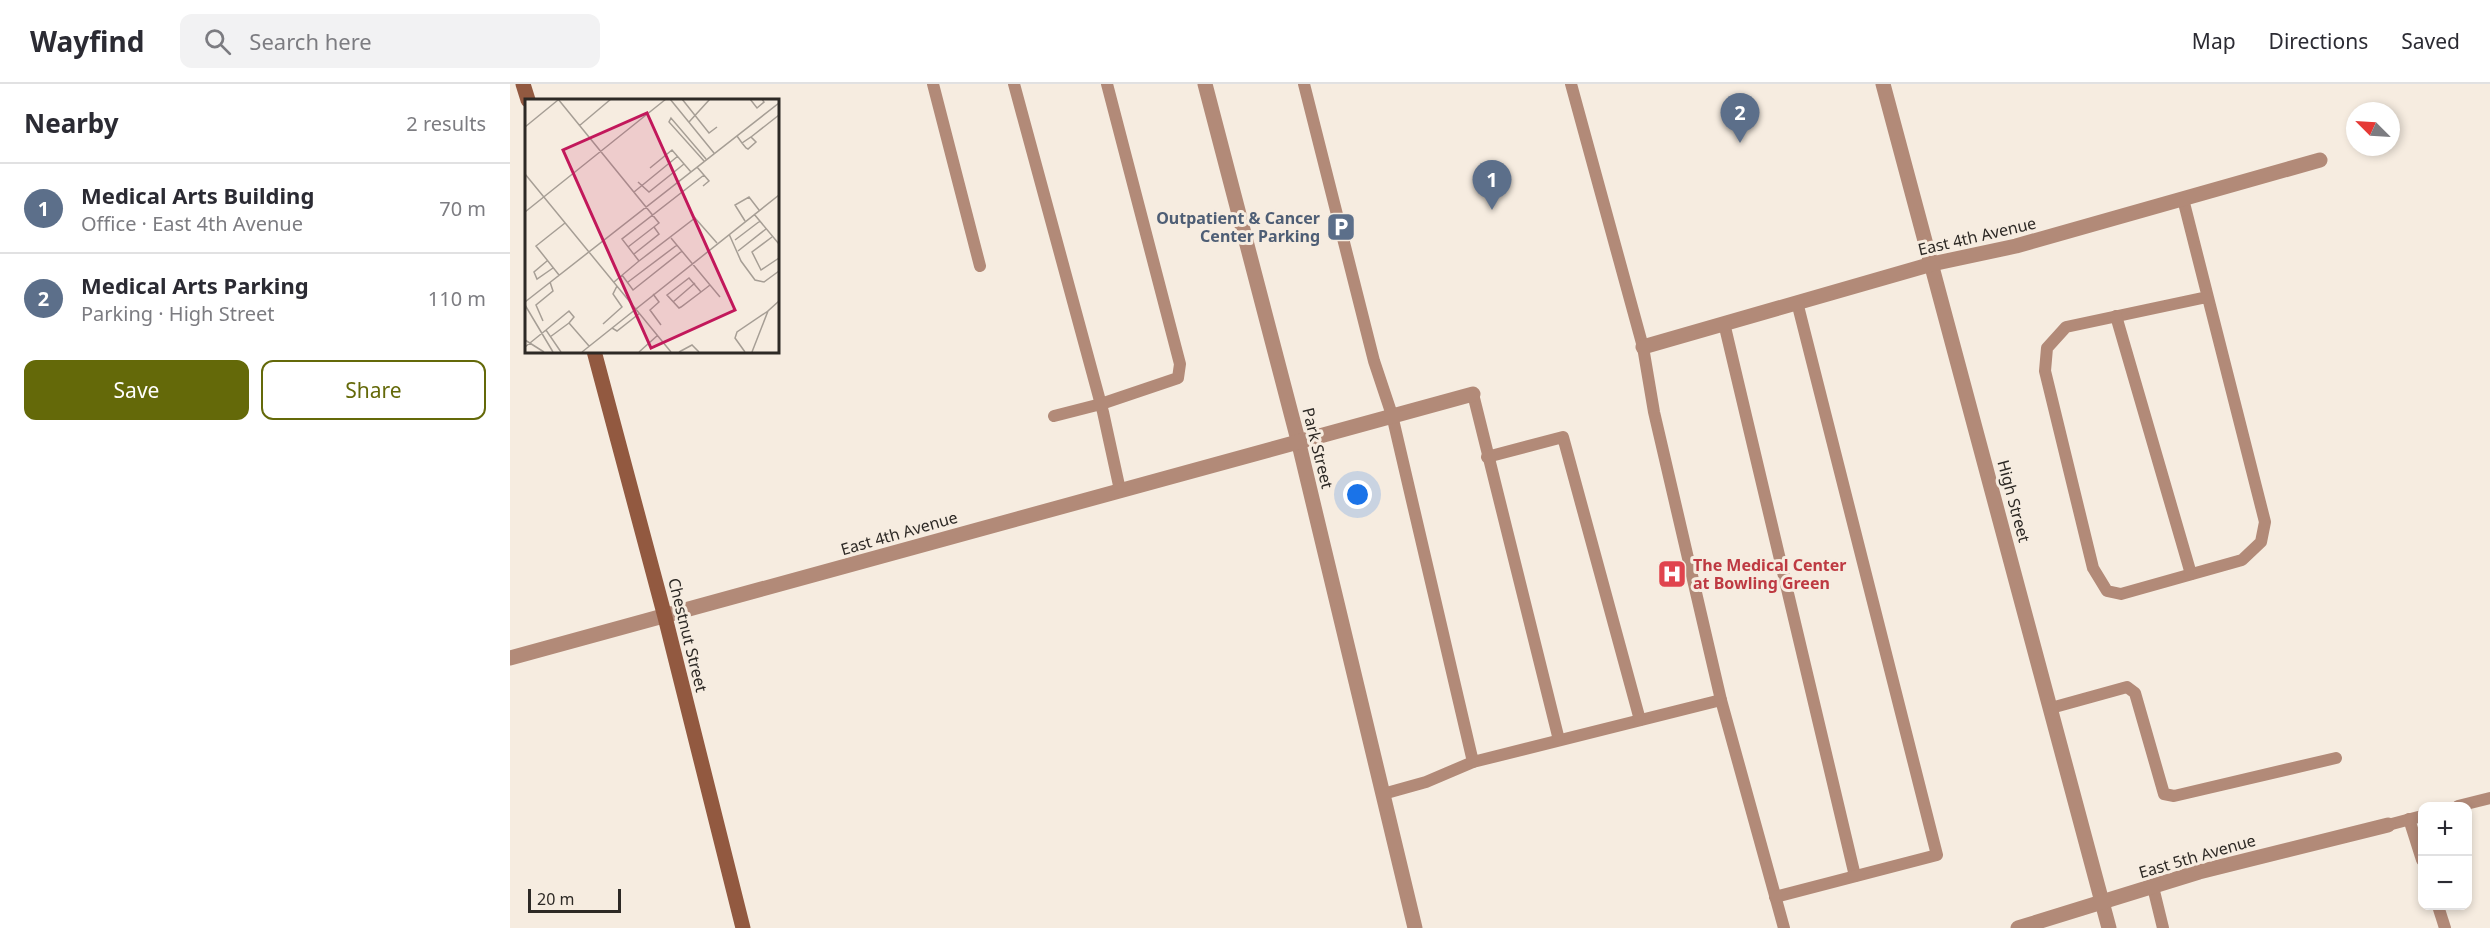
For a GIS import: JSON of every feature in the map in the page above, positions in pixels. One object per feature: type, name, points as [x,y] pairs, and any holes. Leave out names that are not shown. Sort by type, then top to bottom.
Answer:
[{"type":"street","points":[[523,84],[528,99]]},
{"type":"street","name":"Park Street","points":[[1205,84],[1298,440],[1415,928]]},
{"type":"street","name":"High Street","points":[[1883,84],[2109,928]]},
{"type":"street","name":"East 4th Avenue","points":[[1643,347],[1932,264],[2016,246],[2320,160]]},
{"type":"street","name":"Chestnut Street","points":[[594,352],[665,617],[743,928]]},
{"type":"street","name":"East 4th Avenue","points":[[510,658],[665,617],[1298,440],[1473,394]]},
{"type":"street","name":"East 5th Avenue","points":[[2018,928],[2199,872],[2388,825]]},
{"type":"lane","points":[[933,84],[980,266]]},
{"type":"lane","points":[[1014,84],[1101,404],[1120,490]]},
{"type":"lane","points":[[1054,416],[1101,404],[1178,378],[1180,364],[1107,84]]},
{"type":"lane","points":[[1304,84],[1374,361],[1392,415],[1473,762]]},
{"type":"lane","points":[[1571,84],[1643,347],[1654,412],[1721,700],[1784,928]]},
{"type":"lane","points":[[2182,199],[2265,522],[2261,542],[2242,560],[2121,594],[2107,591],[2093,568],[2045,370],[2047,348],[2066,327],[2207,297]]},
{"type":"lane","points":[[1775,897],[1937,855],[1797,302]]},
{"type":"lane","points":[[2116,316],[2191,574]]},
{"type":"lane","points":[[1724,323],[1855,876]]},
{"type":"lane","points":[[1473,394],[1559,741]]},
{"type":"lane","points":[[1487,457],[1563,437],[1640,720]]},
{"type":"lane","points":[[2051,708],[2127,687],[2135,693],[2164,794],[2174,796],[2336,758]]},
{"type":"lane","points":[[1383,794],[1426,782],[1473,762],[1721,700]]},
{"type":"lane","points":[[2472,803],[2490,798]]},
{"type":"lane","points":[[2388,825],[2418,817]]},
{"type":"lane","points":[[2409,819],[2420,856]]},
{"type":"lane","points":[[2153,887],[2163,928]]},
{"type":"lane","points":[[2439,910],[2445,928]]},
{"type":"place","name":"Medical Arts Parking","points":[[1740,143]]},
{"type":"place","name":"Medical Arts Building","points":[[1492,210]]},
{"type":"place","name":"Outpatient & Cancer Center Parking","points":[[1341,227]]},
{"type":"place","name":"The Medical Center at Bowling Green","points":[[1672,574]]}]
